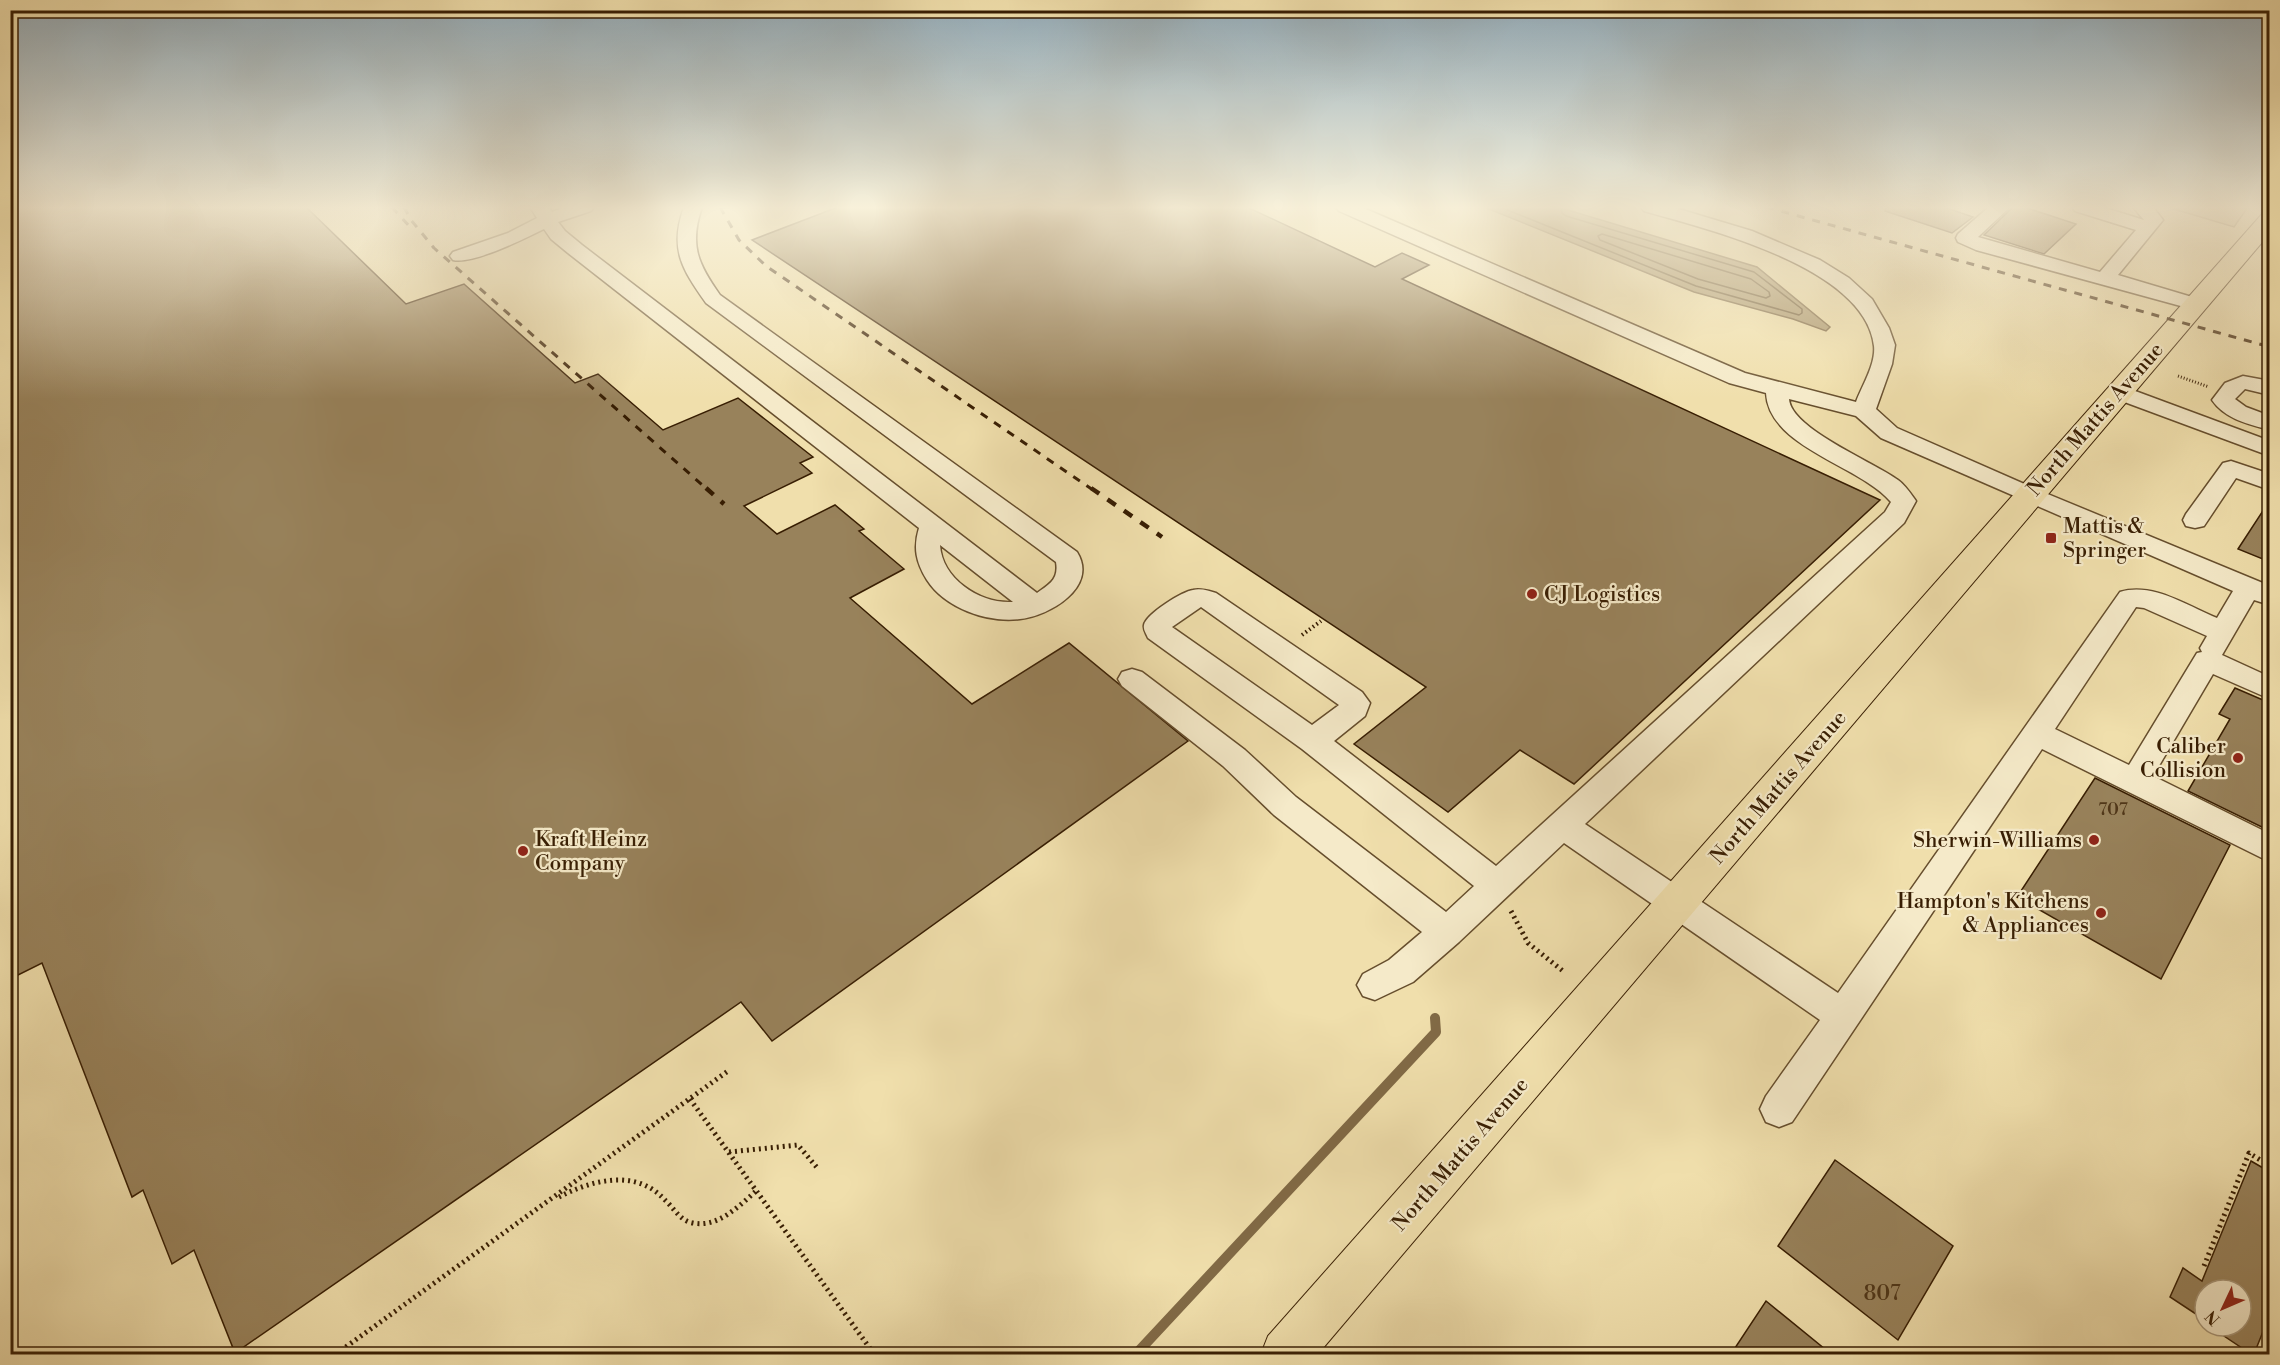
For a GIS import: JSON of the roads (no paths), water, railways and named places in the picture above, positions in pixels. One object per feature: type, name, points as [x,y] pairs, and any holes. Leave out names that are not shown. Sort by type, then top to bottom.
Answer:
[{"type":"main road","name":"North Mattis Avenue","points":[[1286,1354],[2224,271]]},
{"type":"street","points":[[603,271],[1036,606]]},
{"type":"street","points":[[693,271],[713,299],[1068,558],[1072,572],[1066,584],[1036,606],[1021,610],[993,610],[957,596],[933,570],[927,548],[932,526]]},
{"type":"street","points":[[1491,271],[1737,378],[1864,411],[1889,433],[2029,495],[2259,591],[2223,632],[2135,781]]},
{"type":"street","points":[[1823,271],[1844,283],[1873,313],[1886,349],[1864,411]]},
{"type":"street","points":[[2070,271],[2105,278],[2195,304]]},
{"type":"street","points":[[2105,278],[2111,271]]},
{"type":"street","points":[[2268,388],[2242,381],[2234,384],[2223,400],[2230,408],[2244,416],[2270,423]]},
{"type":"street","points":[[1375,985],[1401,971],[1447,932],[1895,517],[1904,501],[1891,486],[1825,448],[1791,424],[1778,405],[1777,389]]},
{"type":"street","points":[[2119,392],[2259,445],[2231,468],[2195,520]]},
{"type":"street","points":[[2231,468],[2270,483]]},
{"type":"street","points":[[1313,741],[1355,708],[1356,703],[1207,599],[1195,598],[1158,623],[1158,631],[1313,741],[1496,885]]},
{"type":"street","points":[[1779,1109],[2129,598],[2148,598],[2223,632]]},
{"type":"street","points":[[2207,660],[2270,689]]},
{"type":"street","points":[[1132,679],[1234,758],[1285,806],[1447,932]]},
{"type":"street","points":[[2037,733],[2270,849]]},
{"type":"street","points":[[1562,825],[1842,1016]]},
{"type":"water","points":[[1641,271],[1762,271],[1830,327],[1826,331],[1793,319],[1694,292]]},
{"type":"waterway","points":[[1136,1354],[1436,1032],[1435,1018]]},
{"type":"railway","points":[[460,271],[708,490]]},
{"type":"railway","points":[[773,271],[1093,490]]},
{"type":"railway","points":[[1995,271],[2270,347]]},
{"type":"railway","points":[[706,488],[724,504]]},
{"type":"railway","points":[[1091,488],[1162,537]]},
{"type":"place","name":"Mattis & Springer","points":[[2051,538]]},
{"type":"place","name":"CJ Logistics","points":[[1532,594]]},
{"type":"place","name":"Caliber Collision","points":[[2238,758]]},
{"type":"place","name":"Sherwin-Williams","points":[[2094,840]]},
{"type":"place","name":"Kraft Heinz Company","points":[[523,851]]},
{"type":"place","name":"Hampton's Kitchens & Appliances","points":[[2101,913]]}]
